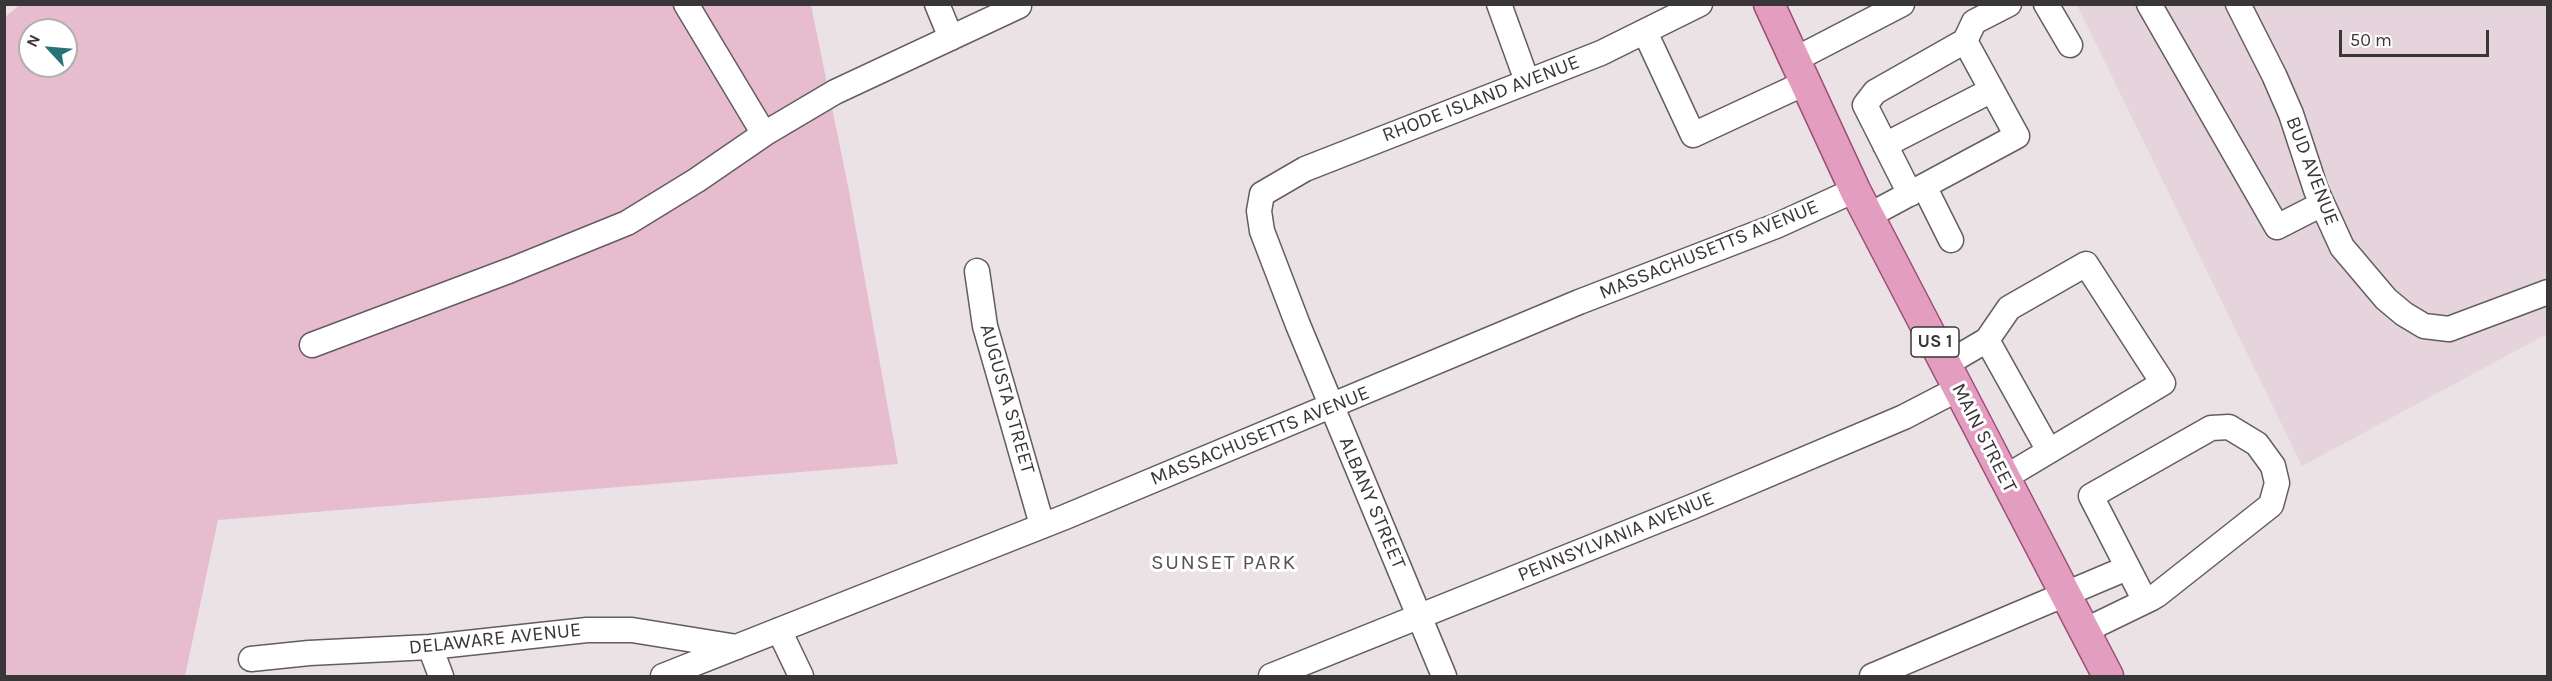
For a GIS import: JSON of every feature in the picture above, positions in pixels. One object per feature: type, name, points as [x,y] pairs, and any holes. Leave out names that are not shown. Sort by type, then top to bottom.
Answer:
[{"type":"main road","name":"MAIN STREET","points":[[1769,4],[1855,190],[2108,676]]},
{"type":"street","points":[[686,4],[764,134]]},
{"type":"street","points":[[937,4],[951,38]]},
{"type":"street","points":[[1499,4],[1527,81]]},
{"type":"street","name":"RHODE ISLAND AVENUE","points":[[1262,194],[1305,169],[1601,53],[1700,4]]},
{"type":"street","points":[[1645,32],[1693,135],[1800,71],[1902,4]]},
{"type":"street","points":[[1951,240],[1885,144],[1865,105],[1875,92],[1965,41],[1974,22],[2009,4]]},
{"type":"street","points":[[2046,4],[2070,45]]},
{"type":"street","points":[[2148,4],[2277,227],[2322,204]]},
{"type":"street","name":"BUD AVENUE","points":[[2238,4],[2283,95],[2322,204],[2342,247],[2386,299],[2404,314],[2424,326],[2449,328],[2547,292]]},
{"type":"street","points":[[312,345],[511,270],[627,223],[697,180],[764,134],[835,92],[1020,5]]},
{"type":"street","points":[[1870,215],[2017,136],[1965,41]]},
{"type":"street","points":[[1885,144],[1992,90]]},
{"type":"street","name":"MASSACHUSETTS AVENUE","points":[[663,676],[1042,525],[1578,302],[1776,226],[1855,190]]},
{"type":"street","name":"ALBANY STREET","points":[[1262,194],[1259,211],[1262,231],[1331,406],[1444,676]]},
{"type":"street","points":[[2004,478],[2163,383],[2086,264],[2009,308],[1987,340],[2049,451]]},
{"type":"street","name":"AUGUSTA STREET","points":[[976,272],[986,326],[1042,525]]},
{"type":"street","name":"PENNSYLVANIA AVENUE","points":[[1270,676],[1694,506],[1904,417],[1952,376],[1987,340]]},
{"type":"street","points":[[2084,631],[2148,600],[2271,505],[2277,483],[2273,466],[2257,444],[2229,427],[2211,428],[2091,496],[2127,568],[2148,600]]},
{"type":"street","points":[[1872,676],[1905,671],[2127,568]]},
{"type":"street","name":"DELAWARE AVENUE","points":[[251,660],[309,653],[430,647],[586,630],[632,630],[737,647]]},
{"type":"street","points":[[779,630],[801,676]]},
{"type":"street","points":[[430,647],[441,676]]},
{"type":"shaded area","points":[[21,4],[811,5],[849,191],[898,464],[218,520],[185,676],[5,676],[5,17]]},
{"type":"shaded area","points":[[2077,5],[2547,5],[2547,334],[2302,466]]},
{"type":"district","name":"SUNSET PARK","points":[[1224,563]]}]
